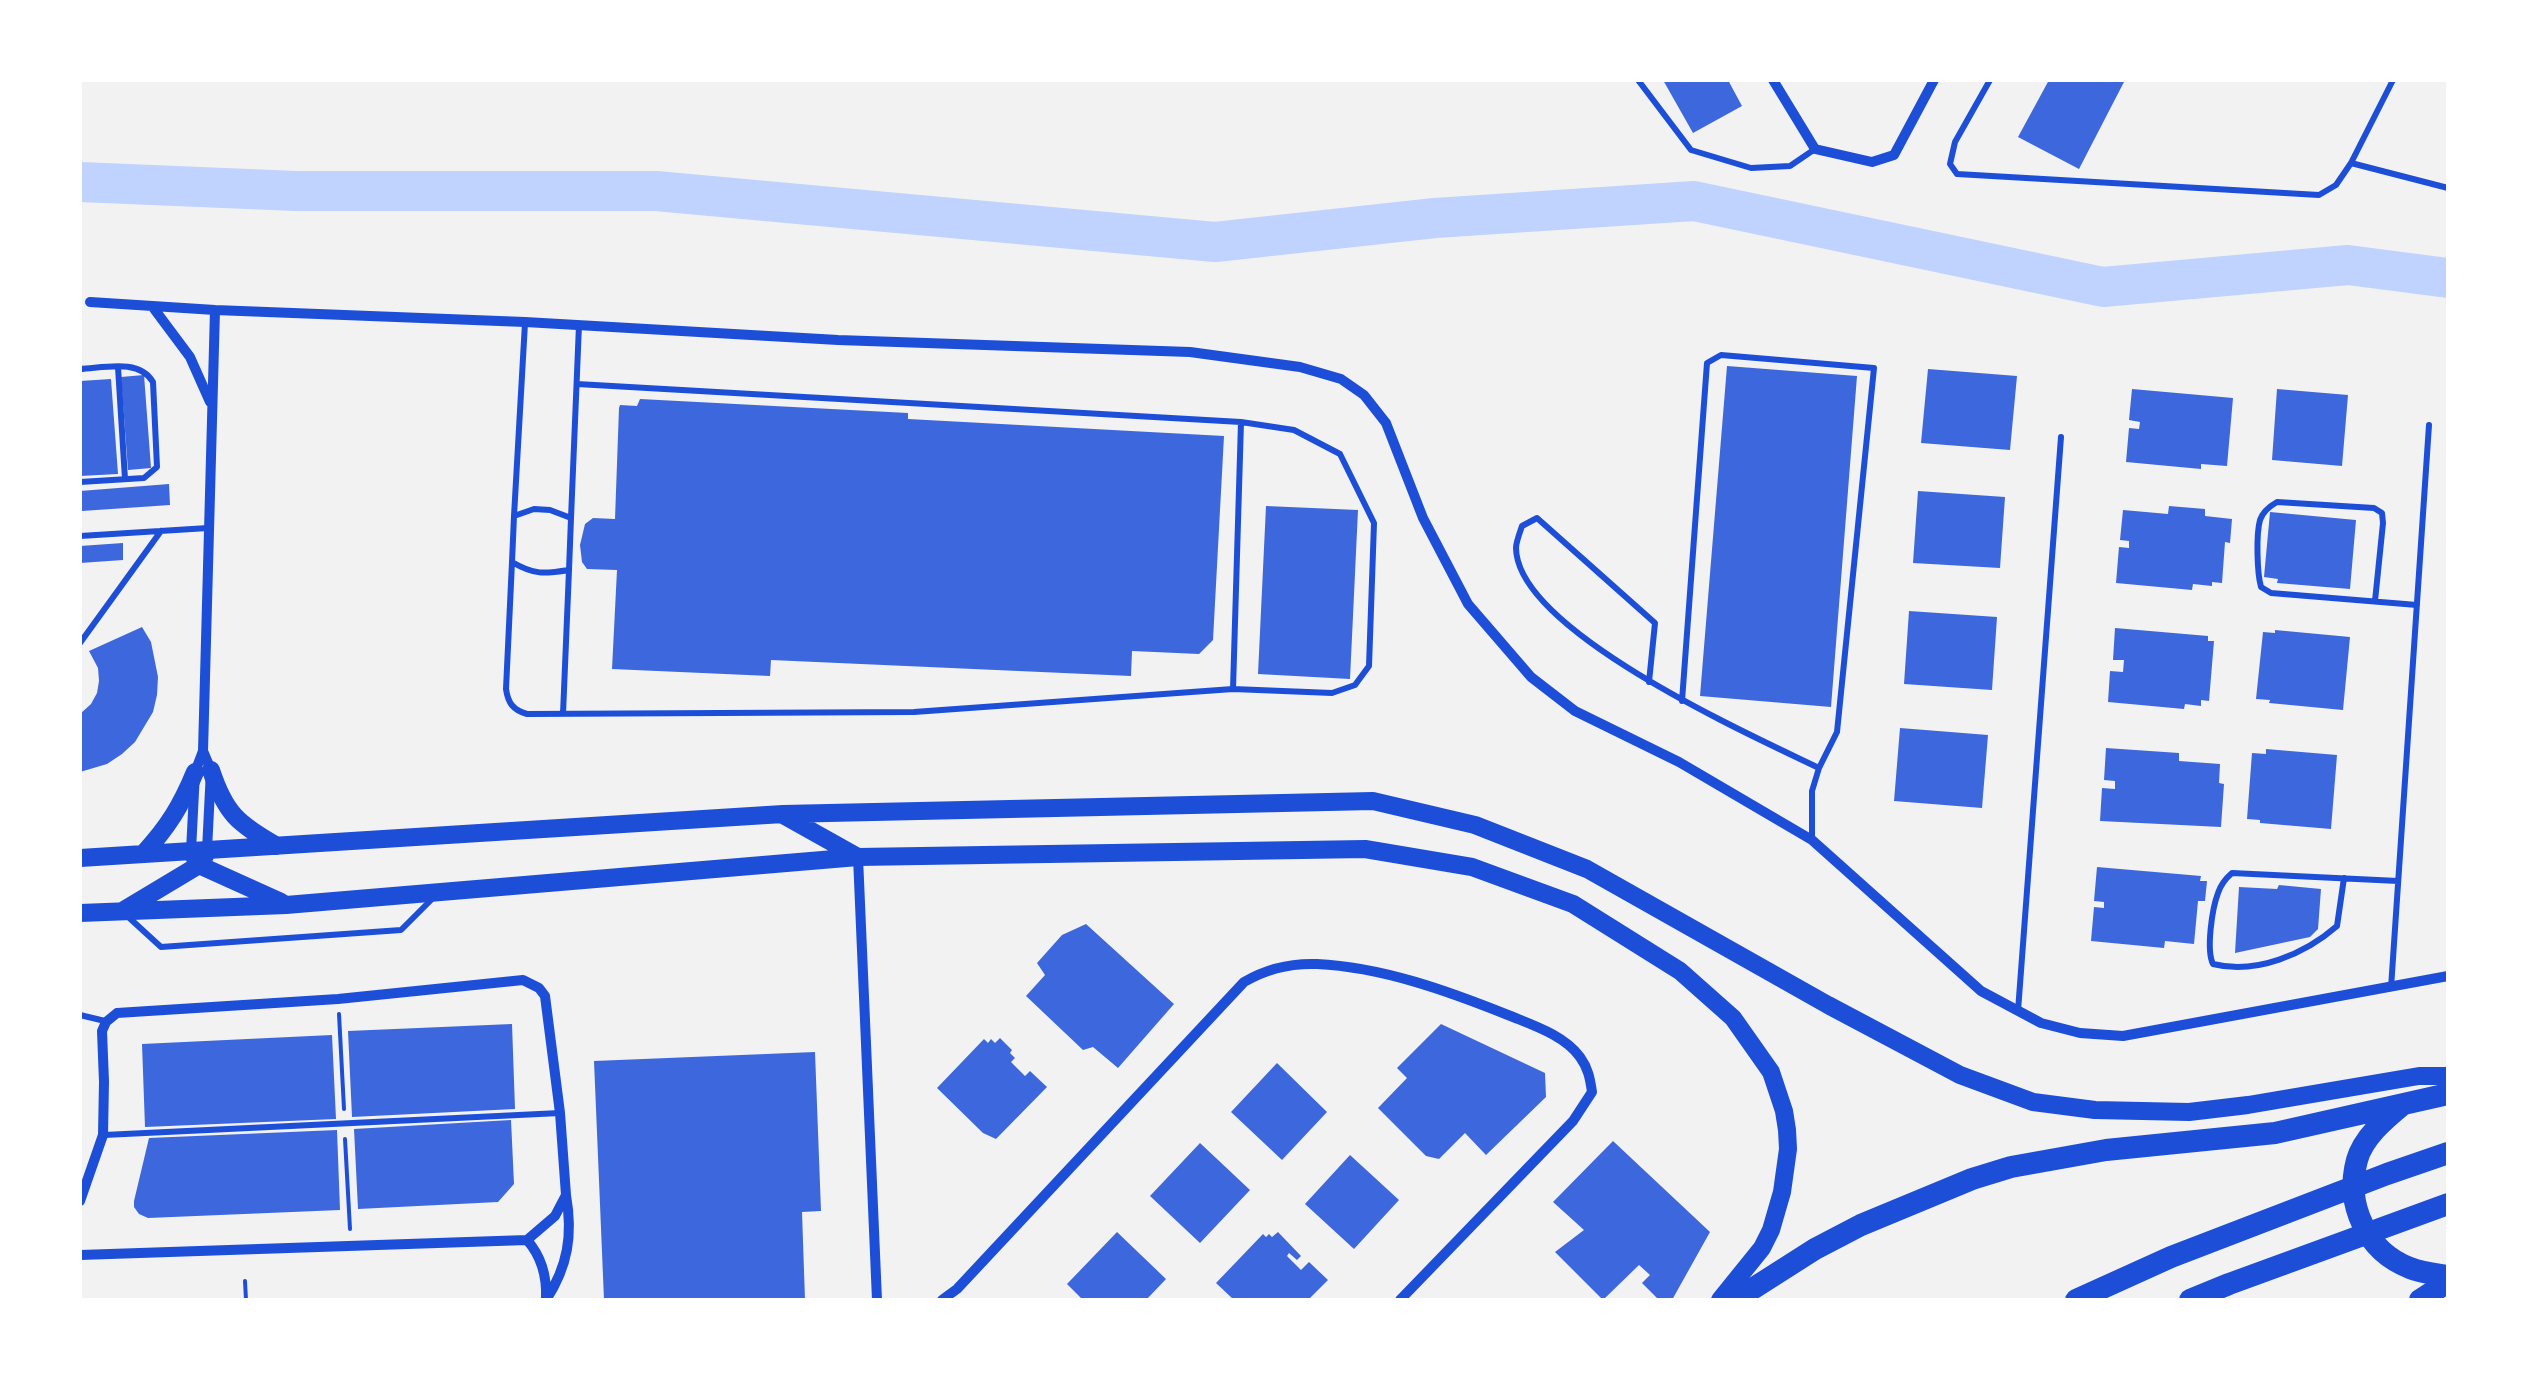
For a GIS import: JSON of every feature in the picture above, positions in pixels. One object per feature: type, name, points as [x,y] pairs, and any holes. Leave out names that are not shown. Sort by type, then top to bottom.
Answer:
[{"type":"highway","points":[[1736,1300],[1861,1224],[1972,1179],[2106,1150],[2275,1132],[2448,1094]]},
{"type":"highway","points":[[2401,1106],[2382,1121],[2357,1159],[2354,1204],[2367,1233],[2386,1254],[2409,1268],[2448,1279]]},
{"type":"highway","points":[[2076,1300],[2171,1257],[2448,1153]]},
{"type":"highway","points":[[2190,1300],[2448,1204]]},
{"type":"highway","points":[[2420,1300],[2448,1279]]},
{"type":"main road","points":[[143,854],[165,831],[203,771],[229,812],[252,832],[277,846]]},
{"type":"main road","points":[[80,858],[199,855],[277,846],[783,814],[1373,801],[1475,825],[1588,869],[1960,1075],[2034,1102],[2095,1110],[2190,1112],[2419,1076],[2448,1076]]},
{"type":"main road","points":[[783,814],[858,858]]},
{"type":"main road","points":[[80,913],[286,905],[858,858],[1365,848],[1472,866],[1572,904],[1680,971],[1734,1018],[1771,1072],[1787,1130],[1782,1192],[1762,1248],[1720,1300]]},
{"type":"main road","points":[[199,855],[286,905]]},
{"type":"main road","points":[[122,911],[199,855]]},
{"type":"street","points":[[1773,80],[1815,149],[1872,162],[1894,154],[1934,80]]},
{"type":"street","points":[[85,302],[838,340],[1190,352],[1300,367],[1341,379],[1364,394],[1386,423],[1423,518],[1468,604],[1532,677],[1575,710],[1680,762],[1812,840],[1981,991],[2018,1011],[2041,1023],[2080,1033],[2123,1036],[2448,976]]},
{"type":"street","points":[[152,306],[190,357],[213,408]]},
{"type":"street","points":[[199,855],[216,310]]},
{"type":"street","points":[[858,858],[877,1300]]},
{"type":"street","points":[[942,1300],[957,1289],[1244,982],[1260,972],[1283,966],[1314,964],[1443,989],[1546,1031],[1578,1053],[1589,1071],[1592,1092],[1573,1121],[1400,1300]]},
{"type":"street","points":[[80,1201],[103,1136],[102,1030],[117,1013],[338,999],[523,980],[539,988],[548,1013],[570,1217],[566,1262],[546,1300]]},
{"type":"street","points":[[80,1255],[527,1240],[555,1216],[566,1195]]},
{"type":"street","points":[[527,1240],[547,1278],[546,1300]]},
{"type":"lane","points":[[1638,80],[1690,150],[1751,168],[1790,166],[1815,149]]},
{"type":"lane","points":[[1990,80],[1956,142],[1950,164],[1957,174],[2319,195],[2336,185],[2351,163],[2393,80]]},
{"type":"lane","points":[[2351,163],[2448,188]]},
{"type":"lane","points":[[525,322],[506,689],[516,711],[914,712],[1233,689],[1332,692],[1355,686],[1368,666],[1374,522],[1340,454],[1294,430],[1241,422],[577,384]]},
{"type":"lane","points":[[563,714],[579,325]]},
{"type":"lane","points":[[1682,701],[1707,363],[1721,355],[1874,368],[1837,732],[1812,791],[1812,840]]},
{"type":"lane","points":[[118,367],[124,479]]},
{"type":"lane","points":[[80,370],[135,367],[148,374],[153,382],[158,467],[144,478],[80,482]]},
{"type":"lane","points":[[1233,689],[1241,422]]},
{"type":"lane","points":[[2391,988],[2430,426]]},
{"type":"lane","points":[[2018,1011],[2061,437]]},
{"type":"lane","points":[[2375,601],[2382,513],[2374,508],[2277,502],[2267,508],[2260,520],[2260,587],[2271,593],[2375,601],[2417,604]]},
{"type":"lane","points":[[514,516],[534,509],[571,518]]},
{"type":"lane","points":[[1648,682],[1656,623],[1536,518],[1522,526],[1516,548],[1522,570],[1540,598],[1589,641],[1648,682],[1682,701],[1819,768]]},
{"type":"lane","points":[[80,536],[210,528]]},
{"type":"lane","points":[[80,643],[161,532]]},
{"type":"lane","points":[[512,562],[530,573],[569,570]]},
{"type":"lane","points":[[2344,878],[2338,926],[2302,951],[2280,960],[2224,967],[2214,964],[2208,955],[2217,894],[2232,873],[2344,878],[2398,881]]},
{"type":"lane","points":[[122,911],[161,947],[401,930],[440,892]]},
{"type":"lane","points":[[80,1016],[106,1022]]},
{"type":"lane","points":[[103,1136],[560,1113]]},
{"type":"path","points":[[245,1281],[246,1300]]},
{"type":"building","points":[[1663,80],[1728,80],[1742,106],[1693,133]]},
{"type":"building","points":[[2049,80],[2125,80],[2079,169],[2018,137]]},
{"type":"building","points":[[1727,366],[1857,376],[1831,707],[1700,696]]},
{"type":"building","points":[[1928,369],[2017,376],[2010,450],[1921,443]]},
{"type":"building","points":[[144,375],[151,468],[128,470],[121,377]]},
{"type":"building","points":[[111,379],[118,474],[80,476],[80,381]]},
{"type":"building","points":[[2132,389],[2233,398],[2227,466],[2201,464],[2201,469],[2126,462],[2129,428],[2139,429],[2140,422],[2129,420]]},
{"type":"building","points":[[2277,389],[2348,395],[2342,466],[2272,460]]},
{"type":"building","points":[[640,399],[908,413],[908,419],[1224,436],[1213,640],[1199,654],[1132,651],[1131,676],[771,660],[770,676],[612,669],[617,570],[587,569],[580,545],[585,524],[593,518],[615,519],[619,408],[637,406]]},
{"type":"building","points":[[169,484],[170,505],[82,511],[80,491]]},
{"type":"building","points":[[1918,491],[2005,497],[2000,568],[1913,563]]},
{"type":"building","points":[[1266,506],[1358,510],[1350,679],[1258,674]]},
{"type":"building","points":[[2169,506],[2205,509],[2205,516],[2232,519],[2230,543],[2225,542],[2222,583],[2193,584],[2192,590],[2116,583],[2119,547],[2129,548],[2129,541],[2120,540],[2123,510],[2168,514]]},
{"type":"building","points":[[2270,512],[2356,520],[2350,589],[2277,583],[2278,579],[2264,577]]},
{"type":"building","points":[[123,543],[123,560],[80,563],[80,546]]},
{"type":"building","points":[[1909,611],[1997,617],[1992,690],[1904,684]]},
{"type":"building","points":[[142,627],[151,642],[158,677],[153,712],[135,742],[122,754],[107,764],[80,772],[80,714],[91,704],[99,681],[98,668],[89,651]]},
{"type":"building","points":[[2115,628],[2208,636],[2208,641],[2214,641],[2209,701],[2201,700],[2201,706],[2185,704],[2184,709],[2108,702],[2110,671],[2123,672],[2124,660],[2113,660]]},
{"type":"building","points":[[2263,632],[2350,637],[2343,710],[2256,699]]},
{"type":"building","points":[[1900,728],[1988,735],[1982,808],[1894,801]]},
{"type":"building","points":[[2106,748],[2179,753],[2179,761],[2220,764],[2219,783],[2224,784],[2221,827],[2100,821],[2102,788],[2115,789],[2115,781],[2104,780]]},
{"type":"building","points":[[2266,749],[2337,755],[2331,829],[2247,819],[2252,753],[2266,754]]},
{"type":"building","points":[[2097,867],[2201,876],[2200,881],[2207,881],[2205,901],[2198,901],[2194,944],[2165,941],[2164,948],[2091,941],[2094,907],[2104,908],[2104,902],[2094,901]]},
{"type":"building","points":[[2279,885],[2321,889],[2318,929],[2310,937],[2235,953],[2239,887],[2277,889]]},
{"type":"building","points":[[1086,924],[1174,1004],[1118,1068],[1093,1047],[1083,1050],[1026,996],[1045,975],[1037,963],[1062,935]]},
{"type":"building","points":[[512,1024],[515,1109],[352,1117],[348,1031]]},
{"type":"building","points":[[1441,1024],[1545,1073],[1546,1097],[1486,1155],[1465,1133],[1439,1159],[1426,1156],[1378,1108],[1407,1078],[1397,1068]]},
{"type":"building","points":[[332,1035],[336,1119],[145,1127],[142,1044]]},
{"type":"building","points":[[1000,1038],[1012,1050],[1015,1058],[1011,1062],[1025,1076],[1030,1071],[1047,1087],[996,1139],[983,1133],[937,1088],[984,1039],[995,1043]]},
{"type":"building","points":[[815,1052],[821,1211],[802,1212],[805,1300],[604,1300],[594,1061]]},
{"type":"building","points":[[1277,1063],[1327,1112],[1282,1160],[1231,1112]]},
{"type":"building","points":[[511,1120],[514,1184],[498,1202],[358,1209],[354,1129]]},
{"type":"building","points":[[337,1130],[340,1210],[148,1218],[134,1207],[149,1138]]},
{"type":"building","points":[[1613,1141],[1710,1232],[1672,1300],[1659,1300],[1642,1283],[1650,1275],[1639,1265],[1603,1300],[1555,1252],[1584,1230],[1553,1202]]},
{"type":"building","points":[[1200,1143],[1250,1190],[1200,1243],[1150,1196]]},
{"type":"building","points":[[1350,1155],[1399,1200],[1354,1249],[1305,1204]]},
{"type":"building","points":[[1117,1232],[1166,1279],[1146,1300],[1083,1300],[1067,1284]]},
{"type":"building","points":[[1278,1232],[1301,1256],[1297,1260],[1289,1253],[1287,1256],[1301,1270],[1309,1262],[1328,1280],[1308,1300],[1234,1300],[1216,1283],[1263,1234],[1272,1237]]},
{"type":"waterway","points":[[80,182],[296,191],[656,191],[1215,242],[1435,218],[1694,201],[2103,287],[2348,265],[2448,278]]}]
